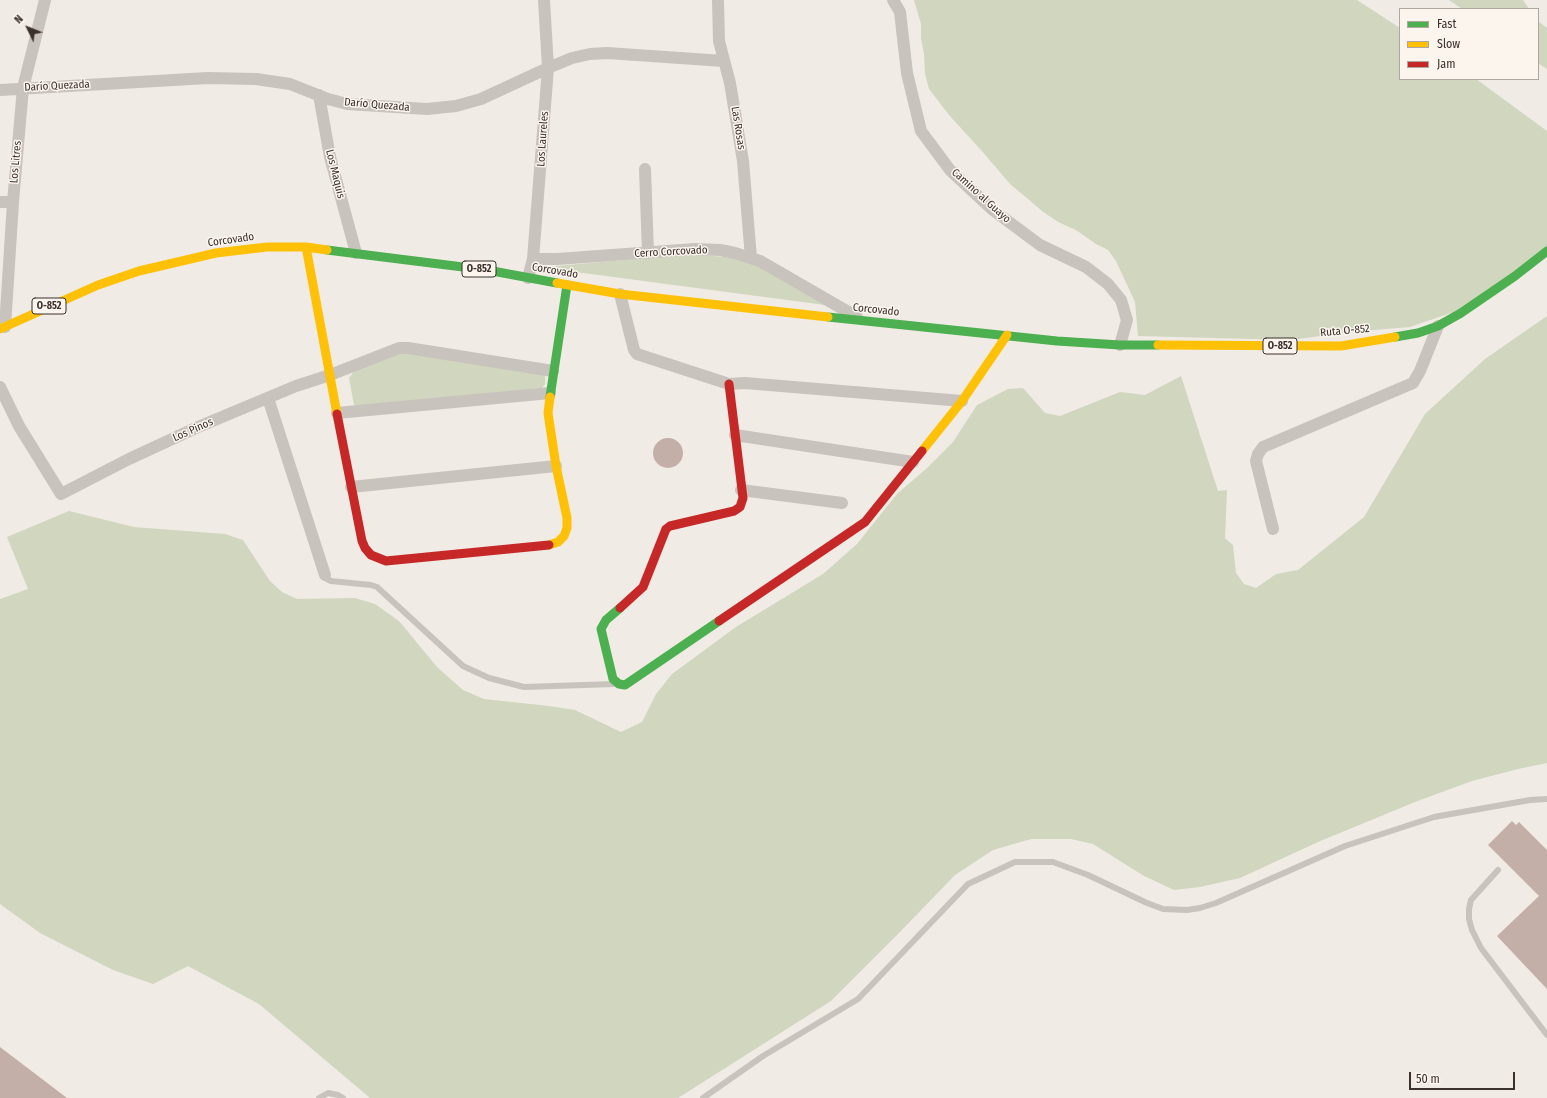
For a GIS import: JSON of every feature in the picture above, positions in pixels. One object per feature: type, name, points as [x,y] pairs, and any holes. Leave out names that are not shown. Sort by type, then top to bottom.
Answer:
[{"type":"street","name":"Los Litres","points":[[2,328],[23,88],[45,0]]},
{"type":"street","name":"Los Laureles","points":[[528,278],[533,260],[548,68],[544,0]]},
{"type":"street","name":"Las Rosas","points":[[718,0],[719,41],[730,83],[743,161],[751,258]]},
{"type":"street","name":"Camino al Guayo","points":[[893,0],[900,12],[907,73],[921,130],[950,170],[994,210],[1040,245],[1086,267],[1108,284],[1121,300],[1127,320],[1120,345]]},
{"type":"street","name":"Darío Quezada","points":[[0,90],[208,78],[280,81],[304,88],[339,102],[354,105],[441,109],[480,100],[548,68],[581,56],[602,53],[724,61]]},
{"type":"street","name":"Los Maquis","points":[[319,95],[330,157],[356,252]]},
{"type":"street","points":[[645,169],[648,253]]},
{"type":"street","points":[[0,202],[12,202]]},
{"type":"street","name":"Corcovado","points":[[2,328],[98,284],[139,271],[216,253],[267,247],[306,247],[356,252],[487,270],[620,294],[991,335],[1007,335],[1057,341],[1120,345]]},
{"type":"street","points":[[306,247],[362,541],[365,548],[371,555],[380,560],[399,561],[548,545],[558,542],[564,536],[568,523],[556,466],[549,420],[550,393],[567,285]]},
{"type":"street","name":"Cerro Corcovado","points":[[533,260],[707,249],[735,253],[751,258],[864,321]]},
{"type":"street","name":"Ruta O-852","points":[[1120,345],[1341,346],[1418,333],[1438,326],[1466,309],[1515,276],[1547,251]]},
{"type":"street","points":[[620,294],[634,350],[638,354],[728,384],[745,383],[962,401]]},
{"type":"street","points":[[1273,529],[1256,462],[1258,454],[1263,447],[1413,382],[1420,371],[1438,326]]},
{"type":"street","points":[[728,384],[742,490],[740,507],[738,509],[670,526],[666,530],[643,587],[603,624],[601,629],[613,679],[618,684],[625,685],[865,522],[962,401],[1007,335]]},
{"type":"street","name":"Los Pinos","points":[[0,387],[19,426],[61,494],[129,459],[198,428],[268,398],[398,348],[408,348],[553,371]]},
{"type":"street","points":[[337,413],[550,393]]},
{"type":"street","points":[[268,398],[324,575]]},
{"type":"street","points":[[735,435],[913,462]]},
{"type":"street","points":[[351,487],[556,466]]},
{"type":"street","points":[[742,490],[842,502]]},
{"type":"lane","points":[[324,575],[325,578],[331,582],[371,585],[377,588],[463,666],[489,678],[524,687],[618,684]]},
{"type":"lane","points":[[703,1098],[762,1056],[858,999],[968,884],[1014,862],[1052,862],[1088,875],[1146,903],[1163,909],[1187,910],[1200,908],[1216,902],[1345,846],[1434,817],[1530,800],[1547,799]]},
{"type":"lane","points":[[1498,870],[1471,900],[1469,909],[1471,924],[1481,948],[1547,1035]]},
{"type":"lane","points":[[319,1098],[328,1093],[338,1095],[343,1098]]},
{"type":"green space","points":[[914,0],[1357,0],[1399,27],[1399,80],[1477,80],[1547,131],[1547,256],[1477,304],[1410,327],[1350,332],[1291,340],[1138,336],[1135,302],[1116,261],[1108,250],[1096,244],[1076,230],[1058,222],[1042,211],[1011,185],[949,115],[929,89],[925,74],[921,24]]},
{"type":"green space","points":[[1449,0],[1523,0],[1528,8],[1461,8]]},
{"type":"green space","points":[[1539,22],[1547,28],[1547,69],[1539,64]]},
{"type":"green space","points":[[693,254],[749,261],[825,305],[553,269],[556,266]]},
{"type":"green space","points":[[1547,316],[1547,763],[1472,781],[1415,802],[1318,842],[1240,878],[1200,887],[1174,890],[1144,876],[1093,844],[1071,839],[1031,839],[993,850],[955,875],[831,1001],[678,1098],[370,1098],[259,1004],[188,966],[153,984],[113,970],[40,933],[0,904],[0,599],[28,589],[7,537],[69,511],[134,527],[225,534],[243,540],[270,581],[282,592],[297,599],[355,598],[375,604],[399,621],[437,667],[463,690],[484,699],[575,710],[621,732],[642,722],[656,694],[672,674],[736,627],[823,574],[857,544],[897,494],[927,468],[953,442],[977,405],[1008,389],[1023,388],[1045,413],[1060,416],[1120,392],[1145,395],[1181,376],[1218,491],[1227,490],[1225,538],[1233,545],[1236,573],[1244,584],[1256,588],[1276,574],[1298,570],[1364,517],[1425,414],[1485,359]]},
{"type":"green space","points":[[404,350],[545,372],[545,384],[542,388],[363,406],[354,405],[349,378],[355,370]]},
{"type":"building","points":[[668,438],[679,442],[683,453],[679,464],[668,468],[657,464],[653,453],[657,442]]},
{"type":"building","points":[[1512,821],[1516,825],[1519,822],[1547,850],[1547,989],[1497,936],[1539,896],[1488,845]]},
{"type":"building","points":[[0,1047],[67,1098],[0,1098]]},
{"type":"traffic: fast","points":[[327,250],[487,270],[557,283]]},
{"type":"traffic: fast","points":[[1395,337],[1418,333],[1438,326],[1461,313],[1515,276],[1547,251]]},
{"type":"traffic: fast","points":[[550,397],[567,285]]},
{"type":"traffic: fast","points":[[828,317],[1057,341],[1120,345],[1158,345]]},
{"type":"traffic: fast","points":[[620,608],[606,620],[601,629],[613,679],[619,684],[625,685],[719,621]]},
{"type":"traffic: slow","points":[[0,329],[98,285],[139,271],[216,253],[267,247],[306,247],[327,250]]},
{"type":"traffic: slow","points":[[306,247],[337,414]]},
{"type":"traffic: slow","points":[[557,283],[620,294],[828,317]]},
{"type":"traffic: slow","points":[[922,451],[962,401],[1007,335]]},
{"type":"traffic: slow","points":[[1158,345],[1341,346],[1395,337]]},
{"type":"traffic: slow","points":[[549,545],[558,542],[564,536],[567,528],[567,518],[556,466],[548,413],[550,397]]},
{"type":"traffic: jam","points":[[620,608],[643,587],[666,529],[670,526],[734,511],[740,507],[743,498],[729,384]]},
{"type":"traffic: jam","points":[[337,414],[362,541],[365,548],[371,555],[386,561],[549,545]]},
{"type":"traffic: jam","points":[[719,621],[865,522],[922,451]]}]
